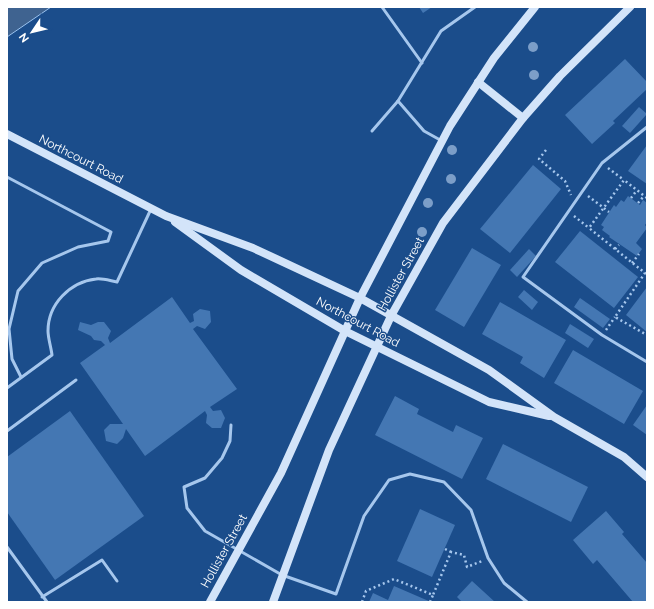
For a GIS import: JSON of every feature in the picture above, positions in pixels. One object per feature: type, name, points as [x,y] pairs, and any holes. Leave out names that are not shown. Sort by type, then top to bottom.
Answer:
[{"type":"main road","name":"Hollister Street","points":[[210,602],[281,473],[360,298],[442,141],[498,52],[535,7]]},
{"type":"main road","name":"Hollister Street","points":[[273,602],[329,450],[391,316],[444,223],[523,118],[560,76],[630,7]]},
{"type":"main road","points":[[478,82],[523,118]]},
{"type":"main road","name":"Northcourt Road","points":[[7,134],[166,216],[241,270],[345,331],[489,402],[554,417]]},
{"type":"main road","name":"Northcourt Road","points":[[166,216],[253,248],[360,298],[489,370],[554,417],[624,457],[647,477]]},
{"type":"lane","points":[[382,7],[422,62]]},
{"type":"lane","points":[[372,130],[398,101],[441,31],[475,7]]},
{"type":"lane","points":[[398,101],[424,131],[442,141]]},
{"type":"lane","points":[[647,127],[602,163],[581,191],[523,277],[602,335],[647,362]]},
{"type":"lane","points":[[7,177],[111,232],[108,241],[78,247],[42,263],[18,291],[9,330],[12,359],[21,377]]},
{"type":"lane","points":[[7,388],[52,355],[48,330],[52,309],[65,292],[80,282],[98,278],[117,282],[152,208]]},
{"type":"lane","points":[[7,431],[76,380]]},
{"type":"lane","points":[[231,425],[230,442],[222,458],[205,478],[184,486],[187,508],[205,531],[282,575],[336,594],[364,516],[389,480],[410,474],[444,482],[472,510],[488,558],[504,583],[527,602]]},
{"type":"lane","points":[[7,547],[47,602]]},
{"type":"lane","points":[[42,597],[102,560],[117,581]]},
{"type":"path","points":[[546,150],[539,158],[565,181],[570,194],[575,201]]},
{"type":"path","points":[[602,163],[646,197],[638,204]]},
{"type":"path","points":[[589,228],[624,180]]},
{"type":"path","points":[[631,198],[637,190]]},
{"type":"path","points":[[581,191],[609,212]]},
{"type":"path","points":[[568,211],[632,263],[646,272],[602,335]]},
{"type":"path","points":[[615,249],[619,244]]},
{"type":"path","points":[[632,263],[639,254]]},
{"type":"path","points":[[615,317],[647,336]]},
{"type":"path","points":[[445,549],[464,555],[467,567],[488,558]]},
{"type":"path","points":[[430,602],[451,552]]},
{"type":"path","points":[[362,602],[366,591],[394,579],[433,595]]},
{"type":"water","points":[[7,7],[51,7],[7,37]]},
{"type":"building","points":[[419,7],[432,7],[423,13]]},
{"type":"building","points":[[625,59],[647,82],[647,89],[613,121],[615,123],[592,144],[565,115]]},
{"type":"building","points":[[639,107],[647,114],[630,133],[622,126]]},
{"type":"building","points":[[647,145],[647,184],[628,171]]},
{"type":"building","points":[[533,165],[561,189],[510,253],[480,229]]},
{"type":"building","points":[[628,196],[640,205],[643,200],[647,203],[647,222],[645,225],[647,228],[636,243],[642,249],[637,256],[609,237],[610,236],[602,230],[604,227],[601,225],[614,205],[616,207],[621,200],[624,202]]},
{"type":"building","points":[[580,231],[638,277],[614,308],[555,262]]},
{"type":"building","points":[[472,248],[501,265],[464,327],[435,310]]},
{"type":"building","points":[[529,249],[536,256],[517,277],[510,270]]},
{"type":"building","points":[[647,287],[647,332],[626,315]]},
{"type":"building","points":[[524,290],[538,302],[532,310],[518,297]]},
{"type":"building","points":[[172,297],[190,323],[194,321],[193,314],[200,309],[210,311],[211,322],[205,329],[197,326],[193,329],[237,389],[210,407],[213,411],[221,410],[225,418],[221,428],[212,428],[206,423],[207,415],[205,411],[145,456],[126,429],[123,438],[117,444],[106,441],[104,430],[110,424],[123,424],[80,363],[105,345],[101,341],[94,340],[91,336],[78,330],[80,322],[91,325],[98,322],[104,322],[111,331],[108,338],[110,343]]},
{"type":"building","points":[[580,298],[610,319],[603,328],[574,307]]},
{"type":"building","points":[[500,302],[566,340],[544,378],[520,363],[523,357],[482,334]]},
{"type":"building","points":[[570,324],[594,339],[588,348],[565,333]]},
{"type":"building","points":[[573,350],[643,391],[624,424],[554,383]]},
{"type":"building","points":[[395,396],[419,409],[417,414],[453,432],[456,425],[483,438],[462,479],[375,435]]},
{"type":"building","points":[[647,405],[647,435],[633,425]]},
{"type":"building","points":[[70,411],[144,516],[55,580],[7,512],[7,457]]},
{"type":"building","points":[[503,444],[588,487],[571,522],[486,479]]},
{"type":"building","points":[[420,509],[455,525],[432,577],[397,561]]},
{"type":"building","points":[[606,511],[624,532],[622,534],[647,563],[647,602],[633,602],[597,560],[593,564],[573,540]]},
{"type":"building","points":[[472,581],[495,602],[460,602],[461,601],[457,597]]},
{"type":"building","points":[[394,586],[431,602],[369,602],[373,593],[388,600]]}]
